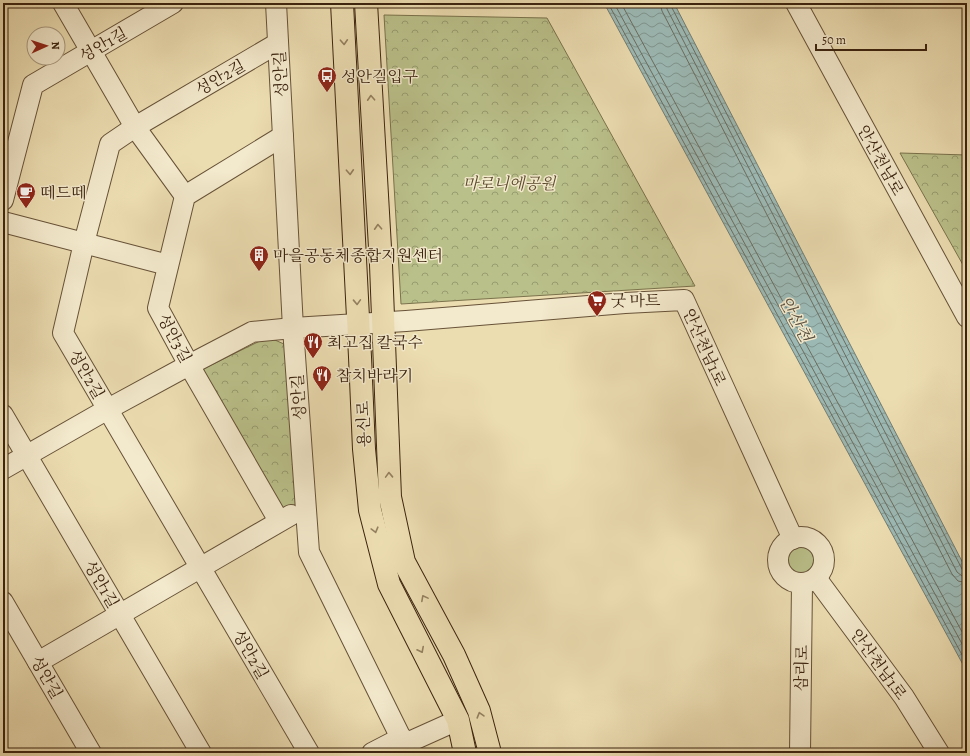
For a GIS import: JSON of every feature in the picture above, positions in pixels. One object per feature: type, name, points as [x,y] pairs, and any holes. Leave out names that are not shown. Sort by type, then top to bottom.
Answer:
[{"type":"main road","name":"용신로","points":[[342,3],[364,449],[370,510],[389,584],[458,720],[465,753]]},
{"type":"main road","points":[[366,3],[383,322],[390,497],[404,562],[454,654],[479,711],[490,753]]},
{"type":"street","points":[[63,3],[135,126],[185,196],[283,136]]},
{"type":"street","name":"성안1길","points":[[3,200],[33,85],[173,3]]},
{"type":"street","name":"성안길","points":[[276,3],[293,328],[309,552],[401,738]]},
{"type":"street","name":"안산천남로","points":[[796,3],[967,317]]},
{"type":"street","name":"성안2길","points":[[278,43],[135,126],[110,144],[84,243],[63,333],[309,753]]},
{"type":"street","name":"성안3길","points":[[185,196],[158,308],[189,365],[279,521]]},
{"type":"street","points":[[3,222],[168,265]]},
{"type":"street","name":"안산천남1로","points":[[3,469],[108,409],[252,332],[625,303],[684,300],[793,539]]},
{"type":"street","name":"성안1길","points":[[3,415],[201,753]]},
{"type":"street","points":[[38,662],[279,521],[306,507]]},
{"type":"street","points":[[800,537],[808,538],[814,541],[822,553],[824,560],[823,567],[809,581],[794,582],[787,579],[778,568],[778,553],[787,542],[793,539],[800,537]]},
{"type":"street","name":"안산천남1로","points":[[809,581],[904,697],[939,753]]},
{"type":"street","name":"삼리로","points":[[800,753],[809,581]]},
{"type":"street","name":"성안길","points":[[3,602],[91,753]]},
{"type":"street","points":[[372,753],[401,738],[409,742],[458,720]]},
{"type":"green space","name":"마로니에공원","points":[[384,15],[547,18],[695,286],[401,304]]},
{"type":"green space","points":[[900,153],[967,155],[967,272]]},
{"type":"green space","points":[[268,337],[284,344],[301,502],[282,511],[203,369]]},
{"type":"green space","points":[[800,546],[810,550],[814,560],[810,570],[800,574],[790,570],[786,560],[790,550]]},
{"type":"water","name":"안산천","points":[[604,3],[674,3],[967,571],[967,672]]},
{"type":"place","name":"성안길입구","points":[[327,93]]},
{"type":"place","name":"떼드떼","points":[[26,209]]},
{"type":"place","name":"마을공동체종합지원센터","points":[[259,272]]},
{"type":"place","name":"굿 마트","points":[[597,317]]},
{"type":"place","name":"최고집 칼국수","points":[[313,359]]},
{"type":"place","name":"참치바라기","points":[[322,392]]}]
